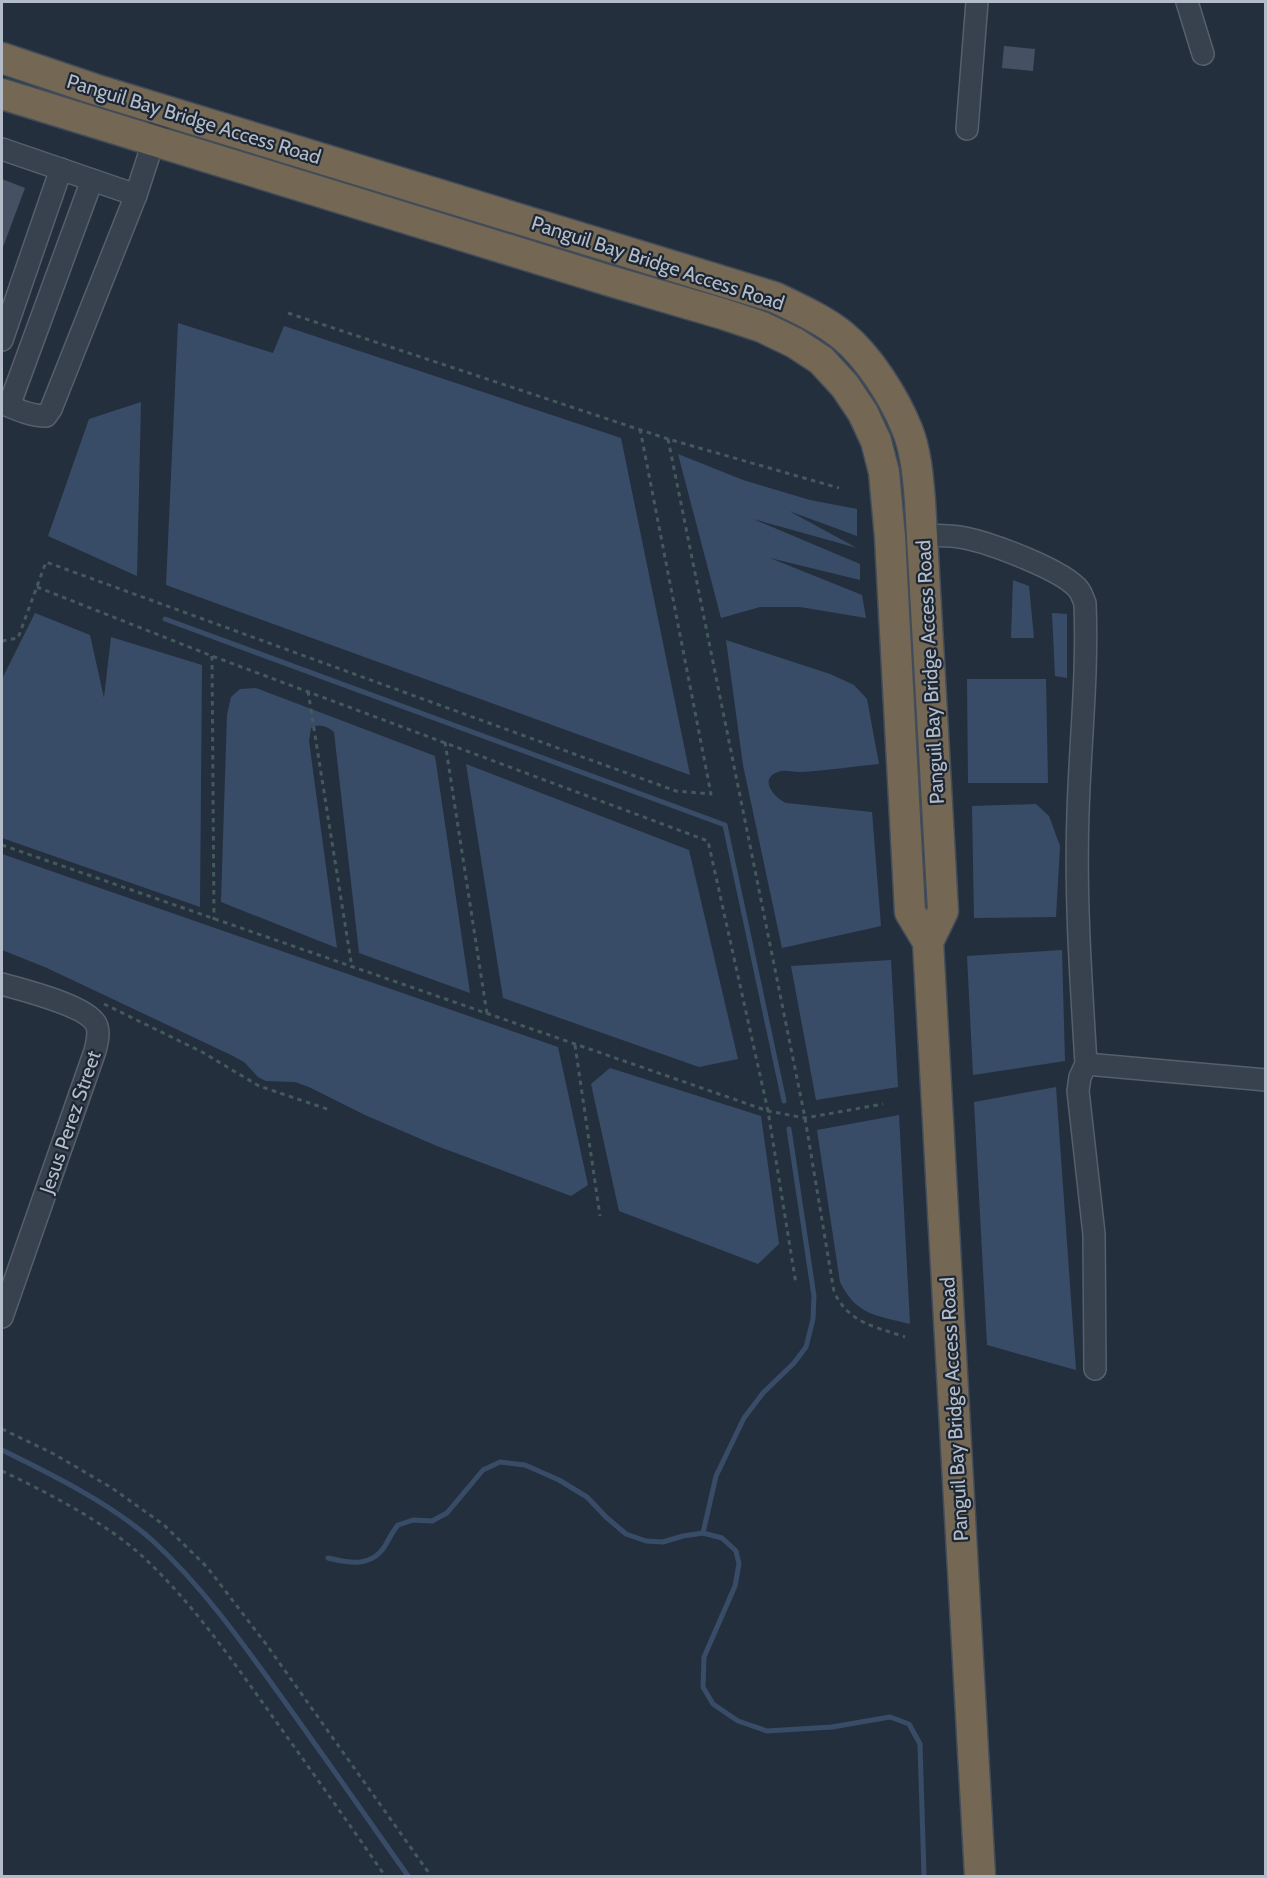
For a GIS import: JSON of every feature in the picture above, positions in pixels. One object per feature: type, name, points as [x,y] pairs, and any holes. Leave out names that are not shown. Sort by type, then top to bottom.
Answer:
[{"type":"highway","name":"Panguil Bay Bridge Access Road","points":[[2,58],[164,110],[732,283],[774,297],[811,315],[843,336],[870,366],[891,397],[908,430],[916,467],[922,536],[943,911],[928,942]]},
{"type":"highway","name":"Panguil Bay Bridge Access Road","points":[[2,94],[752,324],[795,343],[821,360],[845,386],[863,413],[876,441],[884,472],[890,537],[910,912],[928,942],[980,1876]]},
{"type":"street","points":[[967,129],[977,2]]},
{"type":"street","points":[[1187,2],[1203,54]]},
{"type":"street","points":[[92,180],[5,405],[39,416],[46,416],[51,409],[136,195],[164,110]]},
{"type":"street","points":[[2,149],[136,195]]},
{"type":"street","points":[[2,340],[61,169]]},
{"type":"street","points":[[922,536],[946,535],[984,543],[1048,569],[1069,580],[1081,591],[1085,603],[1077,911],[1086,1064],[1080,1077],[1078,1106],[1093,1215],[1095,1369]]},
{"type":"street","name":"Jesus Perez Street","points":[[2,984],[66,1004],[85,1014],[96,1024],[98,1037],[2,1317]]},
{"type":"street","points":[[1086,1064],[1266,1080]]},
{"type":"path","points":[[288,313],[668,439],[839,488]]},
{"type":"path","points":[[2,641],[18,638],[46,562],[676,791],[711,794],[640,429]]},
{"type":"path","points":[[668,439],[804,1118],[834,1292],[842,1306],[853,1317],[905,1337]]},
{"type":"path","points":[[37,587],[212,656],[708,841],[768,1111],[796,1284]]},
{"type":"path","points":[[212,656],[214,920]]},
{"type":"path","points":[[308,692],[352,968]]},
{"type":"path","points":[[445,742],[487,1014]]},
{"type":"path","points":[[2,845],[768,1111],[804,1118],[883,1104]]},
{"type":"path","points":[[97,1002],[202,1052],[260,1086],[330,1110]]},
{"type":"path","points":[[575,1045],[600,1216]]},
{"type":"path","points":[[2,1429],[54,1454],[112,1488],[164,1525],[207,1567],[286,1672],[431,1876]]},
{"type":"path","points":[[2,1471],[36,1487],[92,1520],[139,1554],[178,1592],[236,1666],[385,1876]]},
{"type":"green space","points":[[7,77],[147,121],[146,123],[7,79]]},
{"type":"green space","points":[[172,128],[768,311],[818,336],[843,356],[868,387],[882,410],[896,442],[900,459],[905,502],[927,893],[924,893],[903,502],[898,470],[891,438],[881,414],[859,379],[841,359],[817,339],[767,313],[171,130]]},
{"type":"water","points":[[178,323],[273,353],[284,326],[621,438],[690,775],[166,585]]},
{"type":"water","points":[[141,402],[137,576],[48,536],[89,419]]},
{"type":"water","points":[[678,454],[743,480],[810,500],[857,509],[857,536],[789,511],[857,548],[753,519],[860,564],[860,580],[770,558],[862,595],[866,618],[800,607],[760,607],[721,618]]},
{"type":"water","points":[[1013,580],[1029,586],[1034,638],[1011,638]]},
{"type":"water","points":[[35,613],[90,635],[104,698],[111,637],[202,665],[200,907],[2,838],[2,679]]},
{"type":"water","points":[[1052,613],[1067,614],[1067,678],[1055,676]]},
{"type":"water","points":[[726,640],[830,674],[854,685],[867,699],[879,764],[800,772],[781,771],[774,774],[769,782],[772,792],[786,803],[872,812],[881,926],[782,948],[743,765]]},
{"type":"water","points":[[967,679],[1046,679],[1048,783],[968,783]]},
{"type":"water","points":[[256,688],[435,756],[470,993],[359,953],[334,732],[326,727],[320,725],[311,728],[309,741],[337,948],[221,902],[227,715],[231,697],[240,689]]},
{"type":"water","points":[[466,764],[689,850],[738,1059],[699,1067],[503,998]]},
{"type":"water","points":[[1036,804],[1049,816],[1060,846],[1056,917],[974,918],[972,806]]},
{"type":"water","points":[[2,854],[558,1047],[588,1185],[571,1196],[437,1146],[365,1115],[309,1087],[295,1082],[266,1081],[258,1077],[244,1062],[231,1055],[47,968],[2,950]]},
{"type":"water","points":[[1062,950],[1065,1061],[973,1075],[967,956]]},
{"type":"water","points":[[891,960],[898,1087],[816,1100],[791,966]]},
{"type":"water","points":[[610,1068],[761,1116],[779,1244],[758,1264],[619,1211],[591,1084]]},
{"type":"water","points":[[1056,1087],[1076,1370],[987,1345],[974,1102]]},
{"type":"water","points":[[899,1115],[910,1324],[877,1316],[861,1308],[853,1302],[840,1282],[817,1130]]},
{"type":"building","points":[[1004,46],[1035,49],[1033,71],[1002,68]]},
{"type":"building","points":[[2,179],[25,188],[3,247],[2,247]]},
{"type":"waterway","points":[[165,619],[725,825],[784,1101]]},
{"type":"waterway","points":[[703,1533],[716,1476],[744,1418],[763,1393],[794,1363],[806,1347],[813,1319],[814,1296],[789,1129]]},
{"type":"waterway","points":[[2,1450],[100,1502],[137,1527],[171,1558],[251,1654],[408,1876]]},
{"type":"waterway","points":[[328,1558],[352,1562],[373,1558],[385,1546],[398,1525],[413,1520],[432,1521],[447,1513],[483,1470],[500,1462],[525,1465],[559,1480],[587,1497],[626,1534],[646,1541],[663,1542],[703,1533],[722,1538],[736,1551],[739,1564],[735,1586],[704,1657],[703,1687],[713,1704],[738,1721],[767,1731],[832,1727],[890,1717],[909,1724],[920,1744],[924,1876]]}]
